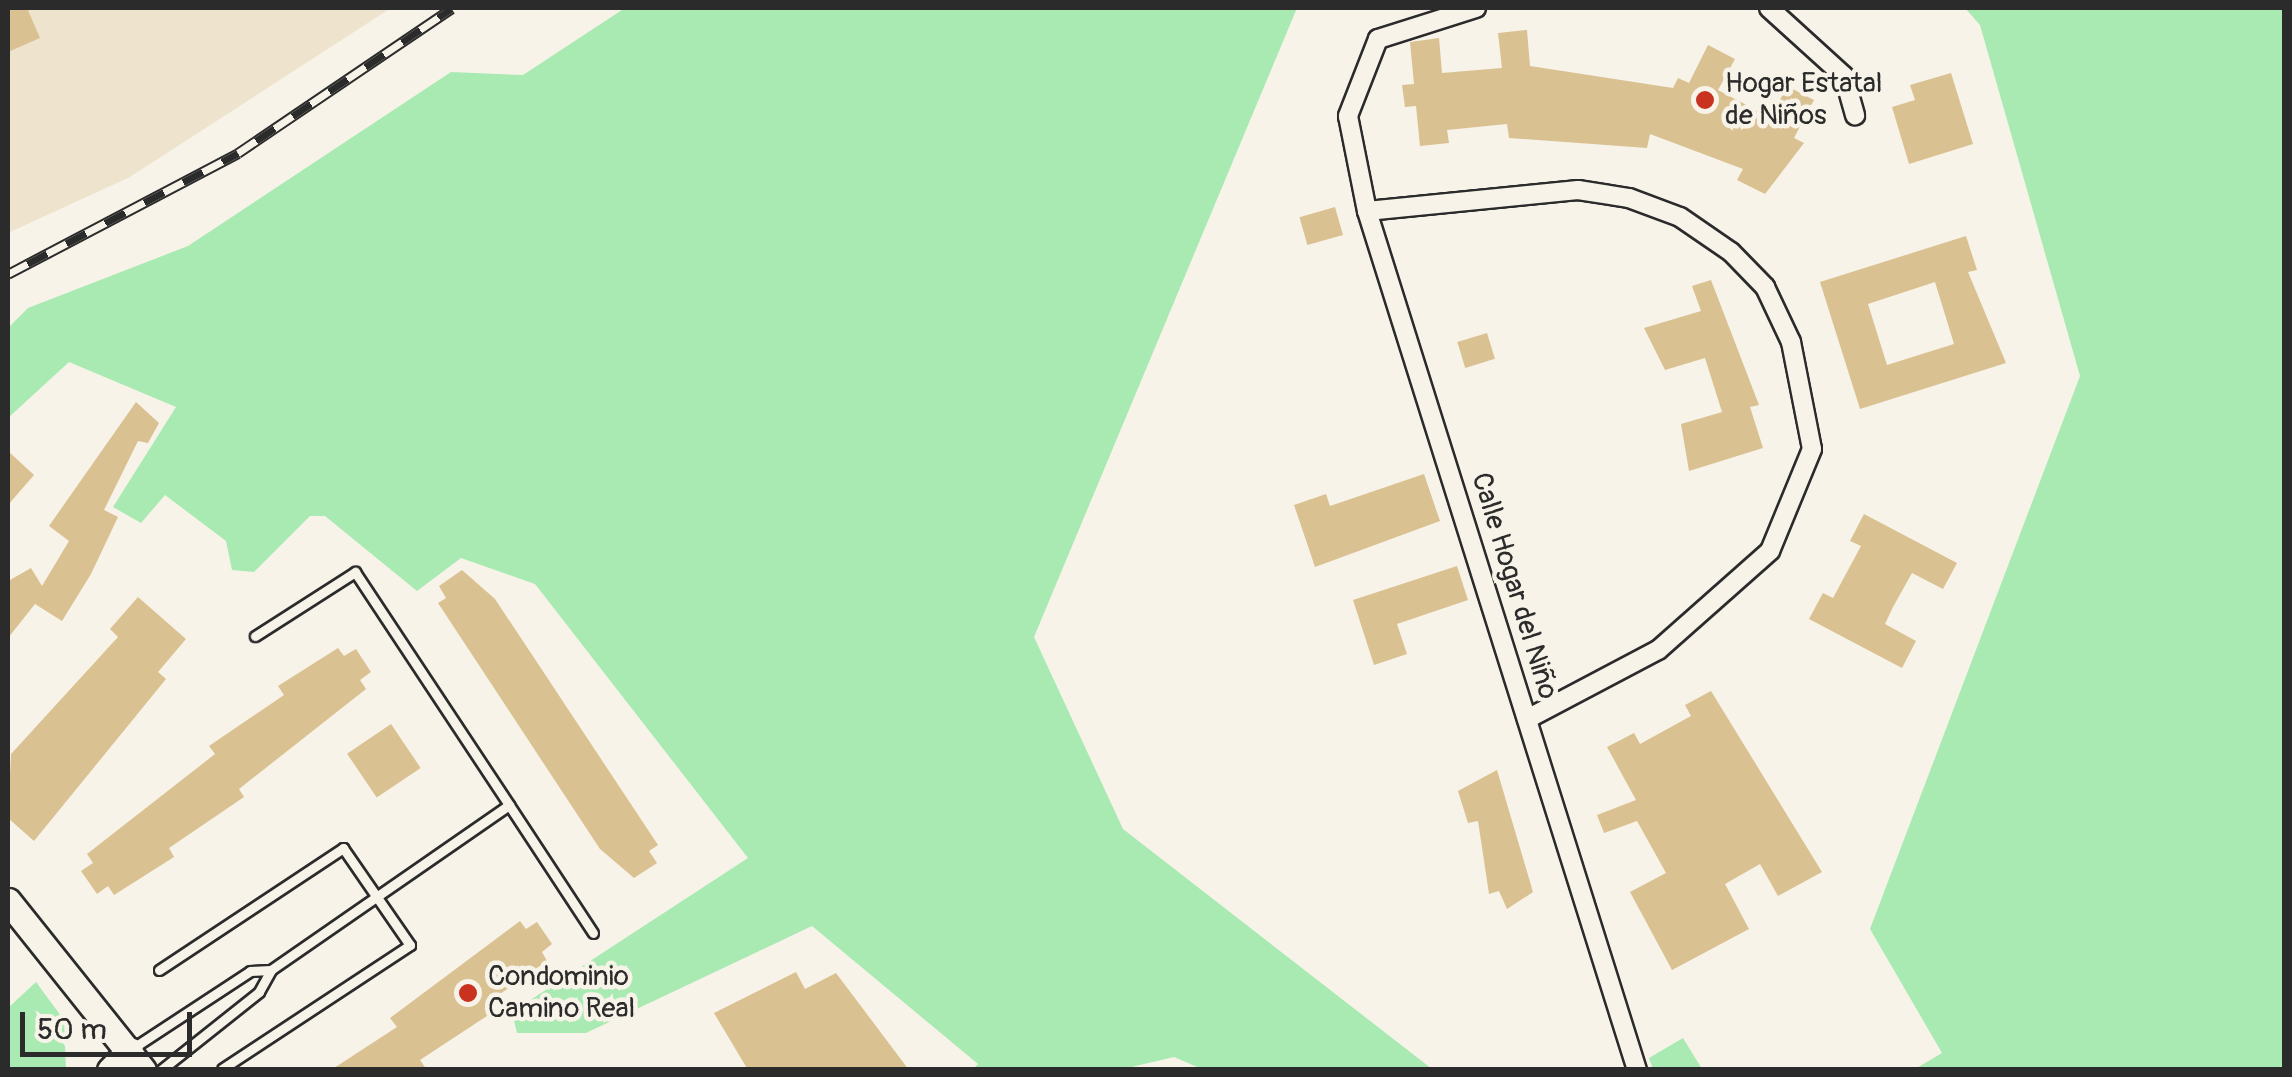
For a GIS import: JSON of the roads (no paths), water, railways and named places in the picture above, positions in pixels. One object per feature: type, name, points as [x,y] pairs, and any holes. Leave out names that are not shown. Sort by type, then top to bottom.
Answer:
[{"type":"main road","points":[[8,901],[137,1060],[110,1070]]},
{"type":"street","name":"Calle Hogar del Niño","points":[[1476,8],[1378,40],[1348,116],[1367,211],[1637,1070]]},
{"type":"street","points":[[1769,8],[1844,76],[1855,115]]},
{"type":"street","points":[[1367,211],[1578,190],[1628,198],[1680,217],[1731,252],[1765,287],[1791,342],[1812,449],[1770,550],[1658,650],[1526,719]]},
{"type":"lane","points":[[255,636],[355,572],[593,932]]},
{"type":"lane","points":[[160,1070],[259,992],[271,970],[509,805]]},
{"type":"lane","points":[[159,970],[343,848],[410,945],[222,1069]]},
{"type":"lane","points":[[137,1060],[250,971],[271,970]]},
{"type":"railway","points":[[8,274],[238,153],[452,8]]},
{"type":"place","name":"Hogar Estatal de Niños","points":[[1705,100]]},
{"type":"place","name":"Condominio Camino Real","points":[[468,993]]}]
